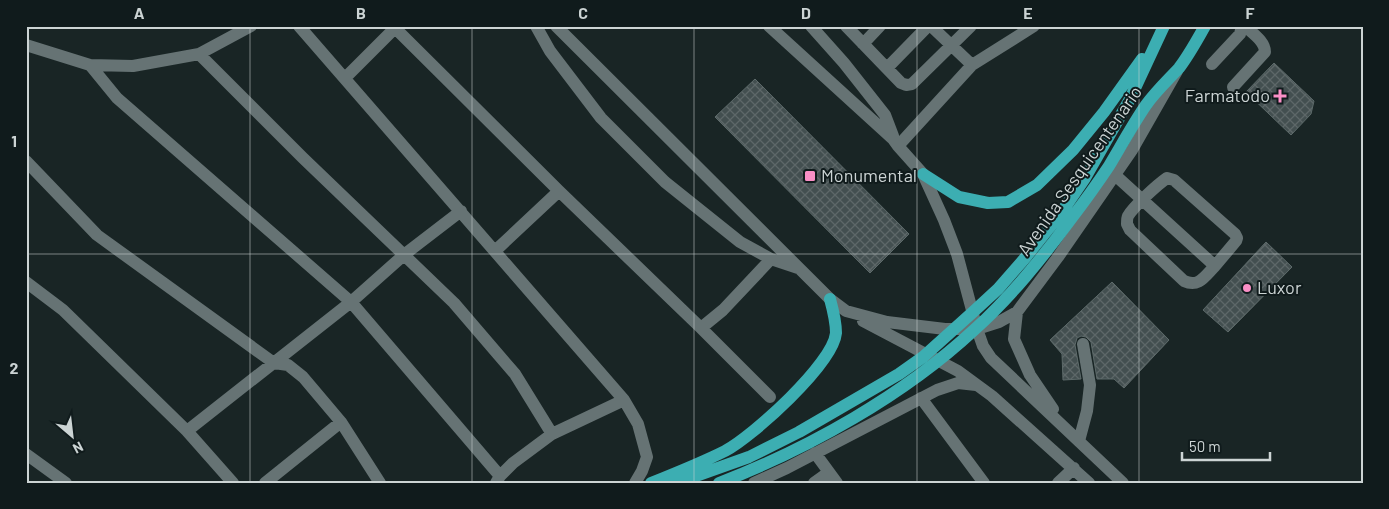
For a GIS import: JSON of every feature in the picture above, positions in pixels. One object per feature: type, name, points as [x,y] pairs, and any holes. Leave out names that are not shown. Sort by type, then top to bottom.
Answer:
[{"type":"main road","name":"Avenida Sesquicentenario","points":[[719,483],[807,444],[858,414],[910,383],[969,335],[1014,290],[1047,251],[1107,169],[1147,104],[1180,66],[1205,26]]},
{"type":"main road","name":"Avenida Sesquicentenario","points":[[676,483],[749,457],[799,432],[899,374],[923,357],[998,289],[1061,213],[1086,178],[1130,99],[1162,30]]},
{"type":"main road","points":[[923,174],[959,197],[988,203],[1008,202],[1037,185],[1073,150],[1104,112],[1162,30]]},
{"type":"main road","points":[[651,483],[726,450],[754,432],[805,382],[829,351],[836,334],[830,299]]},
{"type":"street","points":[[26,45],[90,65],[133,66],[199,54],[251,26]]},
{"type":"street","points":[[299,26],[461,210],[624,400],[638,424],[647,457],[636,483]]},
{"type":"street","points":[[536,26],[550,51],[601,118],[665,182],[740,242],[771,259],[800,268]]},
{"type":"street","points":[[556,26],[830,299],[846,311],[958,371],[992,396],[1089,483]]},
{"type":"street","points":[[769,26],[896,142],[923,174],[957,254],[970,306],[983,346],[991,358],[1123,483]]},
{"type":"street","points":[[811,26],[844,63],[885,115],[896,142]]},
{"type":"street","points":[[846,26],[901,83],[906,85],[912,84],[970,26]]},
{"type":"street","points":[[863,44],[880,26]]},
{"type":"street","points":[[887,68],[930,26],[972,65]]},
{"type":"street","points":[[896,142],[972,65],[1034,26]]},
{"type":"street","points":[[1212,64],[1240,34],[1244,26],[1261,41],[1265,47],[1265,52],[1232,87]]},
{"type":"street","points":[[345,78],[396,27],[559,191],[770,397]]},
{"type":"street","points":[[199,54],[303,158],[454,303],[515,374],[552,434]]},
{"type":"street","points":[[90,65],[117,98],[351,302],[498,479],[513,463],[552,434],[624,400]]},
{"type":"street","points":[[846,311],[896,323],[945,329],[977,329],[1000,322],[1017,312],[1058,257],[1142,135],[1170,88],[1180,66]]},
{"type":"street","points":[[26,161],[97,235],[274,363],[288,364],[303,377],[341,422],[380,483]]},
{"type":"street","points":[[1115,175],[1215,266]]},
{"type":"street","points":[[1167,178],[1174,180],[1235,234],[1236,241],[1215,266],[1197,283],[1191,285],[1184,282],[1130,230],[1127,224],[1128,217],[1143,200],[1167,178]]},
{"type":"street","points":[[495,251],[559,191]]},
{"type":"street","points":[[187,431],[351,302],[405,254],[461,210]]},
{"type":"street","points":[[701,328],[723,310],[771,259]]},
{"type":"street","points":[[26,282],[62,310],[187,431],[233,483]]},
{"type":"street","points":[[1017,312],[1014,339],[1030,375],[1066,428]]},
{"type":"street","points":[[1079,440],[1087,411],[1090,385],[1083,344]]},
{"type":"street","points":[[754,483],[937,390],[958,383],[978,386]]},
{"type":"street","points":[[921,398],[984,483]]},
{"type":"street","points":[[265,483],[341,422]]},
{"type":"street","points":[[814,453],[837,483]]},
{"type":"street","points":[[26,454],[66,483]]},
{"type":"street","points":[[1058,483],[1074,468]]},
{"type":"street","points":[[814,483],[828,473]]},
{"type":"building","name":"Farmatodo","points":[[1274,63],[1314,101],[1311,114],[1291,135],[1246,92]]},
{"type":"building","points":[[755,79],[909,234],[870,273],[715,117]]},
{"type":"building","name":"Luxor","points":[[1266,242],[1292,267],[1228,332],[1203,310]]},
{"type":"building","points":[[1112,282],[1169,340],[1124,388],[1114,379],[1097,379],[1091,342],[1086,337],[1081,336],[1077,338],[1075,345],[1081,379],[1063,380],[1062,354],[1050,340]]},
{"type":"place","name":"Farmatodo","points":[[1280,96]]},
{"type":"place","name":"Monumental","points":[[810,176]]},
{"type":"place","name":"Luxor","points":[[1247,288]]}]
